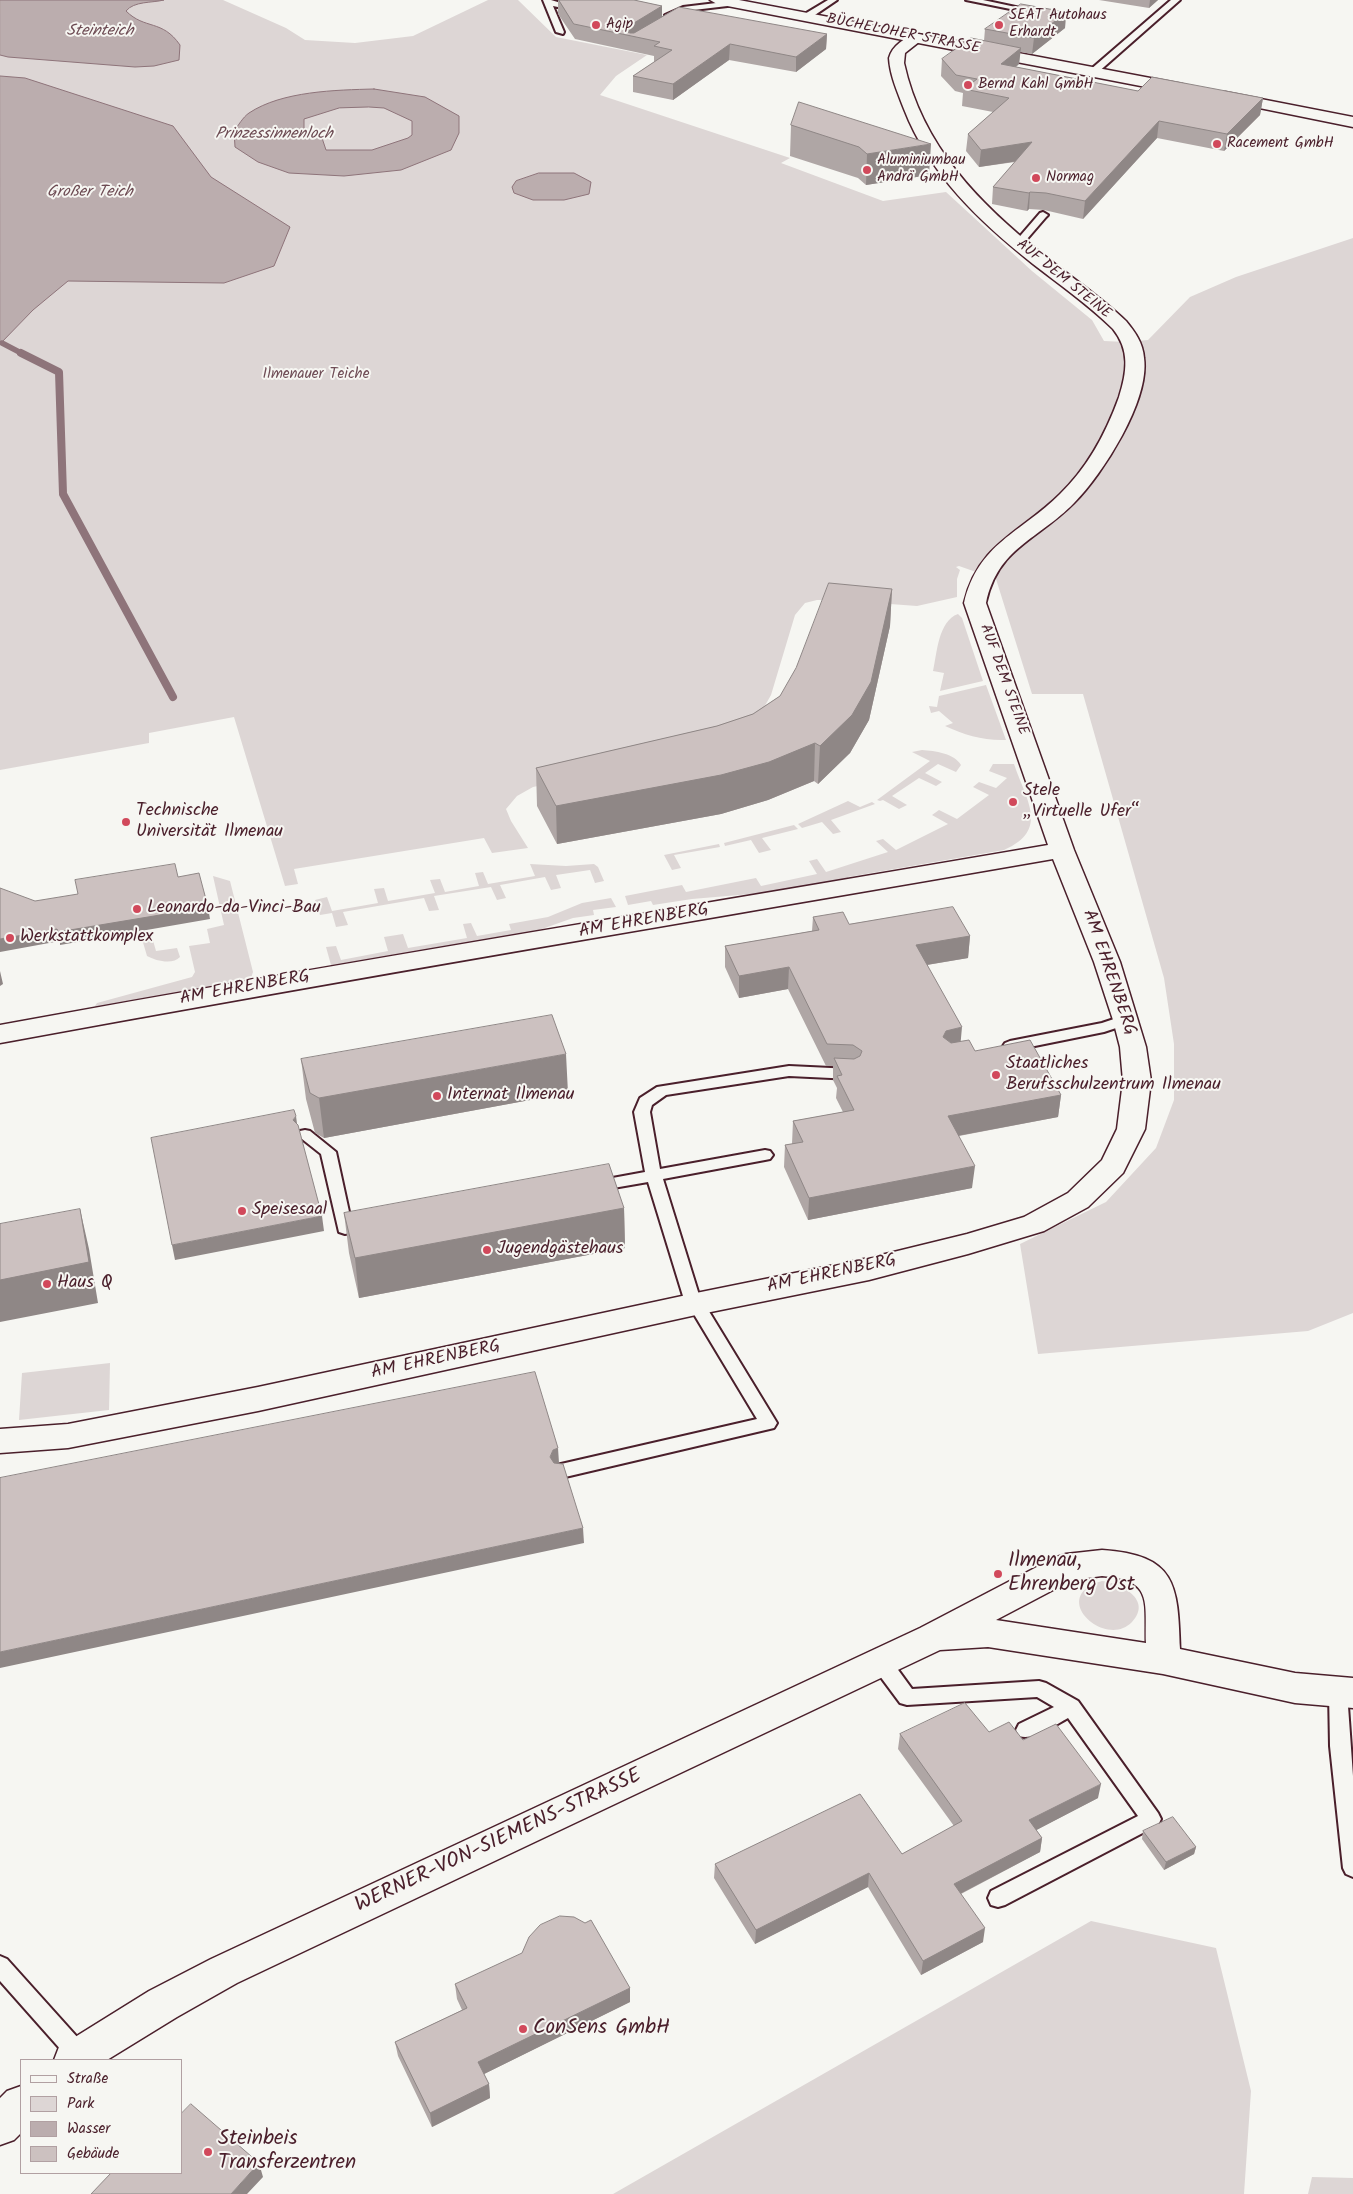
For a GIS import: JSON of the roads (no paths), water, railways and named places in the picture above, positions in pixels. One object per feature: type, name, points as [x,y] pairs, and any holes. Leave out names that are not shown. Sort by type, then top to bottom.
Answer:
[{"type":"street","name":"BÜCHELOHER STRASSE","points":[[717,0],[1353,122]]},
{"type":"street","name":"AUF DEM STEINE","points":[[917,38],[896,55],[896,62],[908,102],[926,142],[944,169],[964,194],[1018,244],[1099,306],[1130,340],[1136,359],[1134,378],[1124,411],[1100,460],[1065,500],[1006,546],[980,578],[976,589],[975,603],[1062,850]]},
{"type":"street","name":"AM EHRENBERG","points":[[0,1034],[271,984],[585,933],[1062,850],[1106,962],[1126,1020],[1133,1047],[1137,1081],[1131,1128],[1113,1166],[1078,1200],[1034,1224],[968,1244],[869,1269],[696,1304],[258,1399],[68,1436],[0,1441]]},
{"type":"street","name":"WERNER-VON-SIEMENS-STRASSE","points":[[76,2058],[163,2004],[224,1971],[932,1638],[1066,1567],[1102,1563],[1127,1565],[1148,1575],[1158,1588],[1162,1612],[1162,1660]]},
{"type":"street","name":"WERNER-VON-SIEMENS-STRASSE","points":[[932,1638],[988,1633],[1162,1660],[1295,1688],[1346,1692]]},
{"type":"street","points":[[0,2126],[20,2107]]},
{"type":"lane","points":[[806,17],[832,0]]},
{"type":"lane","points":[[970,0],[1037,12]]},
{"type":"lane","points":[[1093,72],[1176,0]]},
{"type":"lane","points":[[547,1],[588,11]]},
{"type":"lane","points":[[547,1],[560,32]]},
{"type":"lane","points":[[665,25],[674,20],[664,18],[674,7],[733,3]]},
{"type":"lane","points":[[1018,244],[1042,215]]},
{"type":"lane","points":[[998,1048],[1104,1027],[1126,1020]]},
{"type":"lane","points":[[562,1471],[768,1423],[691,1296],[654,1176],[642,1112],[644,1102],[662,1091],[789,1071],[852,1074]]},
{"type":"lane","points":[[304,1135],[328,1152],[345,1228],[384,1222]]},
{"type":"lane","points":[[577,1189],[765,1155]]},
{"type":"lane","points":[[881,1662],[907,1696],[1039,1689],[1071,1708],[1151,1820],[998,1898]]},
{"type":"lane","points":[[1346,1692],[1353,1868]]},
{"type":"lane","points":[[1026,1730],[1071,1708]]},
{"type":"lane","points":[[0,1966],[76,2058]]},
{"type":"water","name":"Steinteich","points":[[0,0],[164,0],[134,5],[126,11],[140,21],[167,31],[180,45],[179,60],[154,66],[135,67],[0,55]]},
{"type":"water","name":"Großer Teich","points":[[0,76],[25,78],[173,126],[211,177],[290,227],[274,266],[224,283],[68,281],[33,310],[0,344]]},
{"type":"water","name":"Prinzessinnenloch","points":[[374,89],[425,97],[459,116],[459,133],[451,150],[401,170],[344,176],[289,173],[258,162],[235,147],[234,131],[247,115],[262,106],[277,100],[310,93]],"holes":[[[339,108],[384,108],[412,121],[412,135],[372,150],[326,150],[321,135],[304,130],[304,119]]]},
{"type":"water","points":[[539,173],[574,173],[591,182],[589,194],[564,200],[533,200],[514,193],[512,187],[516,181]]},
{"type":"waterway","points":[[2,343],[23,354]]},
{"type":"waterway","points":[[23,354],[59,372],[63,494],[173,697]]},
{"type":"place","name":"Agip","points":[[596,25]]},
{"type":"place","name":"SEAT Autohaus Erhardt","points":[[999,25]]},
{"type":"place","name":"Bernd Kahl GmbH","points":[[968,85]]},
{"type":"place","name":"Racement GmbH","points":[[1217,144]]},
{"type":"place","name":"Aluminiumbau Andrä GmbH","points":[[867,170]]},
{"type":"place","name":"Normag","points":[[1036,178]]},
{"type":"place","name":"Stele „Virtuelle Ufer“","points":[[1013,802]]},
{"type":"place","name":"Technische Universität Ilmenau","points":[[126,822]]},
{"type":"place","name":"Leonardo-da-Vinci-Bau","points":[[137,909]]},
{"type":"place","name":"Werkstattkomplex","points":[[10,938]]},
{"type":"place","name":"Staatliches Berufsschulzentrum Ilmenau","points":[[996,1075]]},
{"type":"place","name":"Internat Ilmenau","points":[[437,1096]]},
{"type":"place","name":"Speisesaal","points":[[242,1211]]},
{"type":"place","name":"Jugendgästehaus","points":[[487,1250]]},
{"type":"place","name":"Haus Q","points":[[47,1284]]},
{"type":"place","name":"Ilmenau, Ehrenberg Ost","points":[[998,1574]]},
{"type":"place","name":"ConSens GmbH","points":[[523,2029]]},
{"type":"place","name":"Steinbeis Transferzentren","points":[[208,2152]]},
{"type":"park label","name":"Ilmenauer Teiche","points":[[316,375]]}]
